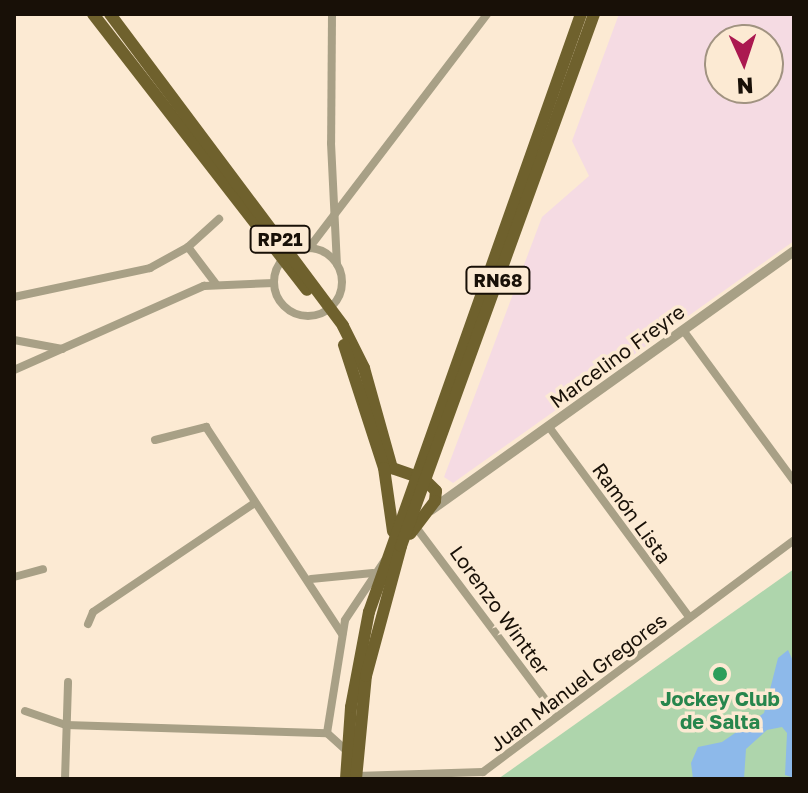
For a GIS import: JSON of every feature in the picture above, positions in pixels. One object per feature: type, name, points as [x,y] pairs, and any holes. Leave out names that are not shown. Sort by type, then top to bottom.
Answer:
[{"type":"main road","name":"RP21","points":[[93,14],[287,256]]},
{"type":"main road","name":"RP21","points":[[110,14],[327,311],[364,368],[392,468],[423,480]]},
{"type":"main road","name":"RN68","points":[[423,480],[581,14]]},
{"type":"main road","name":"RN68","points":[[353,778],[346,750],[359,656],[386,560],[423,480],[594,14]]},
{"type":"main road","name":"RP21","points":[[327,311],[357,373],[397,541]]},
{"type":"main road","points":[[391,507],[397,483],[423,480],[437,496],[427,514],[397,541]]},
{"type":"main road","name":"RN68","points":[[353,778],[366,676],[397,541]]},
{"type":"street","points":[[274,283],[291,312],[327,311],[341,292],[337,264],[332,14]]},
{"type":"street","points":[[274,283],[287,256],[309,248],[336,218],[487,14]]},
{"type":"street","points":[[14,297],[150,268],[188,247],[219,219]]},
{"type":"street","points":[[188,247],[216,284]]},
{"type":"street","points":[[309,248],[337,264]]},
{"type":"street","name":"Marcelino Freyre","points":[[427,514],[794,251]]},
{"type":"street","points":[[14,370],[216,284],[274,283]]},
{"type":"street","points":[[683,330],[794,481]]},
{"type":"street","points":[[14,340],[62,349]]},
{"type":"street","points":[[155,440],[206,427],[253,504],[311,579],[342,634]]},
{"type":"street","name":"Ramón Lista","points":[[549,427],[689,617]]},
{"type":"street","points":[[423,480],[461,489]]},
{"type":"street","points":[[88,624],[93,612],[253,504]]},
{"type":"street","name":"Lorenzo Wintter","points":[[415,526],[557,715]]},
{"type":"street","name":"Juan Manuel Gregores","points":[[353,778],[483,772],[794,540]]},
{"type":"street","points":[[327,733],[342,634],[373,573],[386,560]]},
{"type":"street","points":[[14,577],[43,569]]},
{"type":"street","points":[[311,579],[373,573]]},
{"type":"street","points":[[65,779],[68,682]]},
{"type":"street","points":[[25,711],[66,725],[327,733],[346,750]]},
{"type":"shaded area","points":[[619,14],[794,14],[794,241],[453,483],[444,477],[542,217],[589,176],[572,141]]},
{"type":"green space","name":"Jockey Club de Salta","points":[[794,569],[794,779],[498,779]]},
{"type":"water","points":[[788,650],[794,663],[794,778],[785,775],[787,733],[782,727],[767,730],[746,749],[744,779],[693,779],[691,763],[698,747],[722,742],[764,713],[778,658]]},
{"type":"place","name":"Jockey Club de Salta","points":[[720,674]]}]
